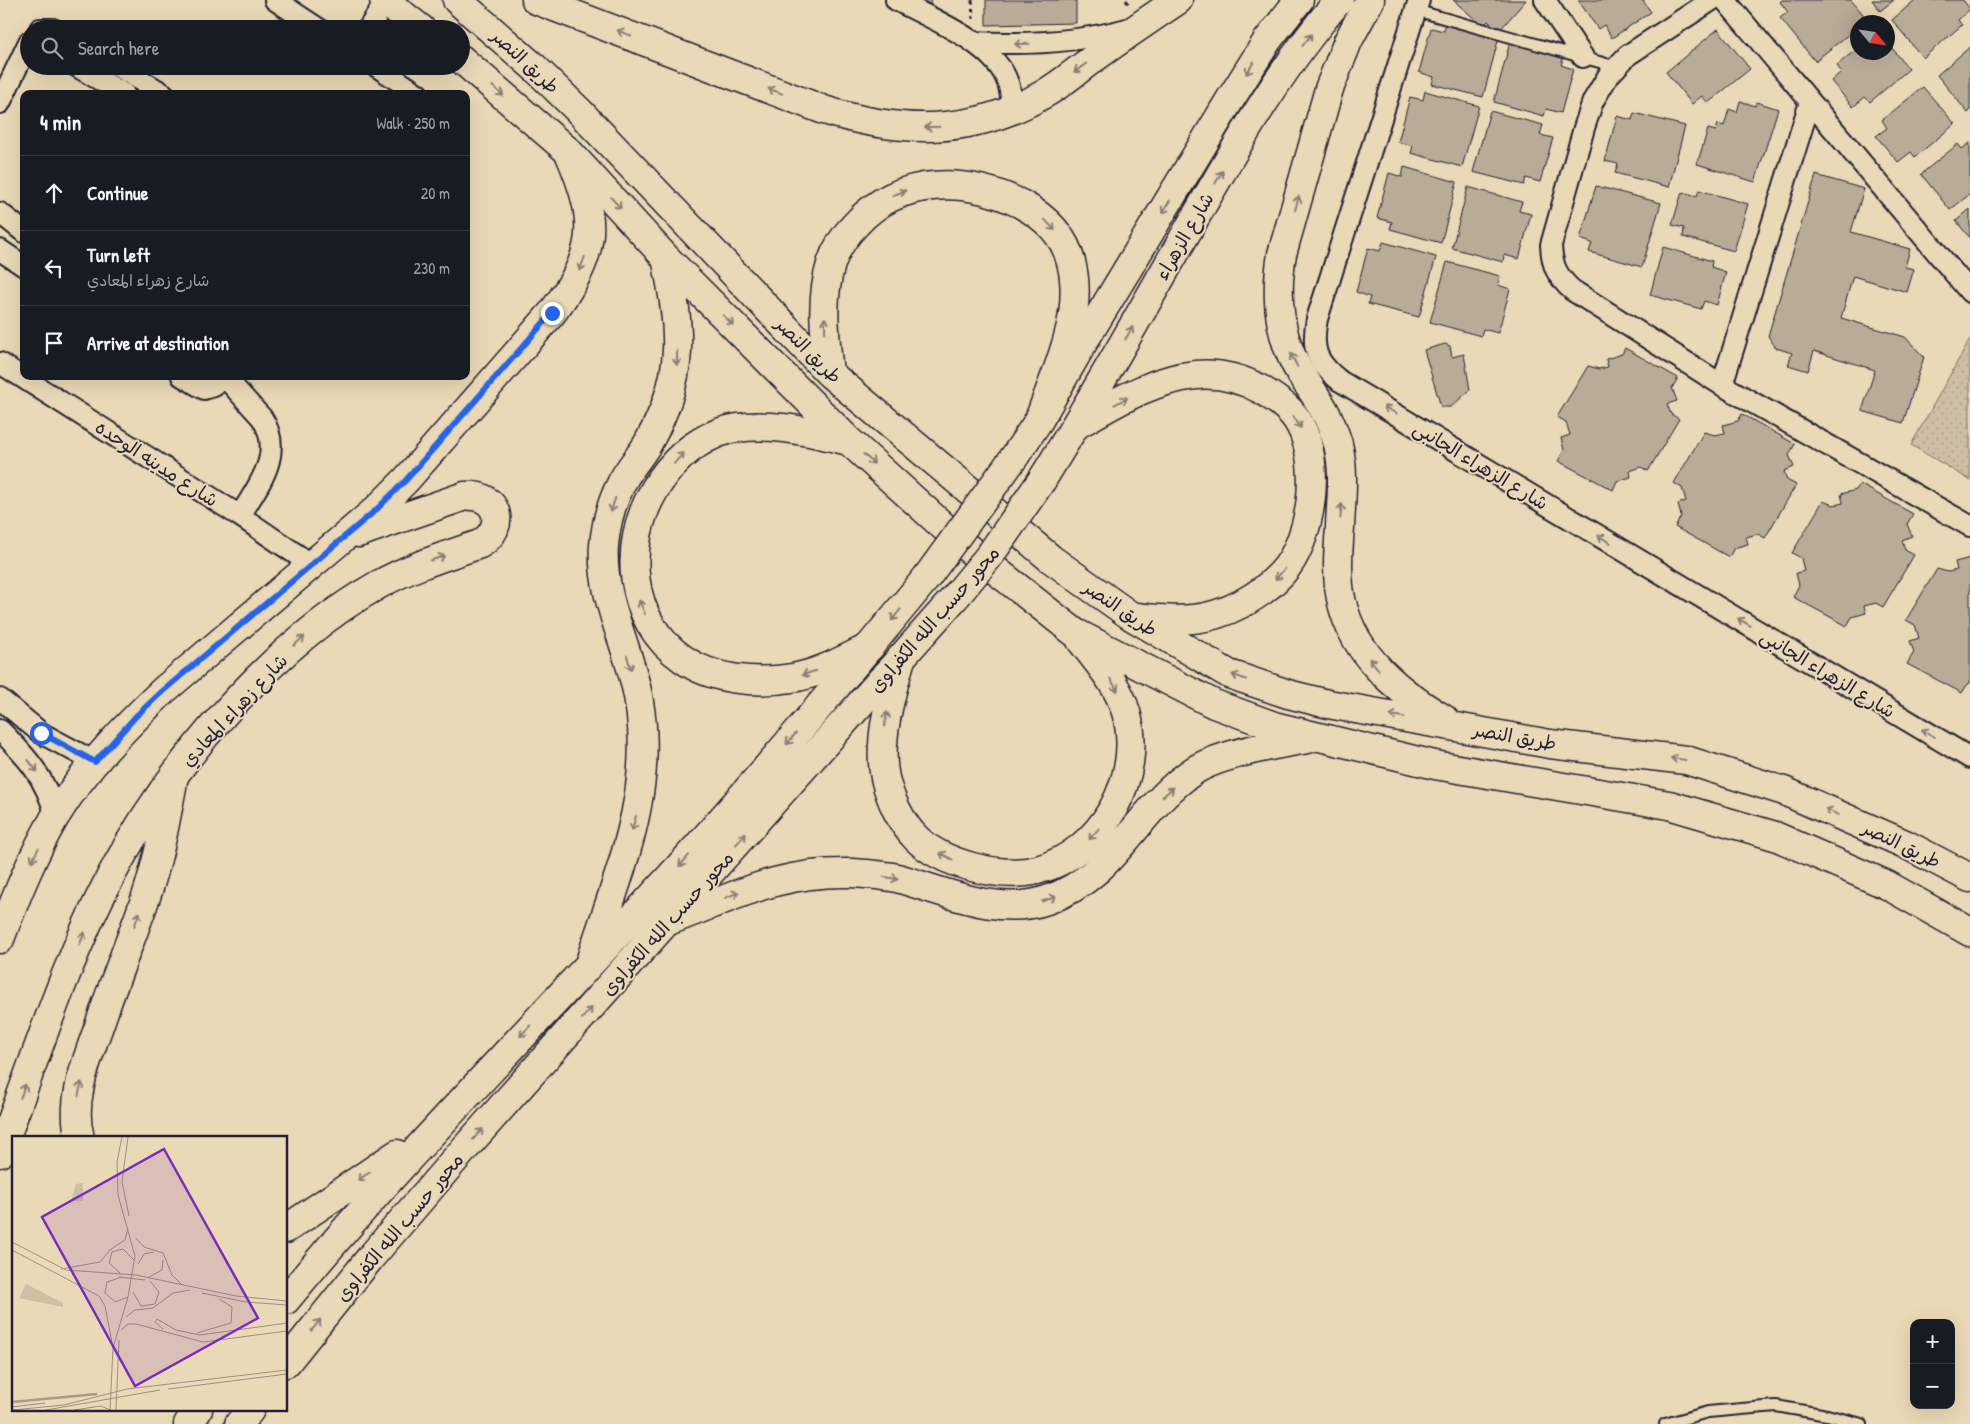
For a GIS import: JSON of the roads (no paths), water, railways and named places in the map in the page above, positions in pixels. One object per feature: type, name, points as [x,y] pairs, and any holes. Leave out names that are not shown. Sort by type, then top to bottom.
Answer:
[{"type":"main road","name":"طريق النصر","points":[[458,0],[497,33],[578,110],[829,373],[1051,559],[1132,616],[1229,674],[1328,704],[1550,744],[1686,760],[1784,791],[1905,844],[1970,878]]},
{"type":"main road","points":[[536,0],[815,106],[861,122],[899,128],[938,127],[976,121],[1013,110],[1045,94],[1178,0]]},
{"type":"main road","name":"شارع الزهراء","points":[[1016,456],[1040,420],[1084,341],[1228,103],[1267,42],[1299,0]]},
{"type":"main road","name":"شارع الزهراء","points":[[1042,480],[1078,424],[1253,118],[1292,59],[1339,0]]},
{"type":"main road","points":[[1370,0],[1348,41],[1329,89],[1282,254],[1278,295],[1279,316],[1291,356],[1322,402],[1338,446],[1342,493],[1338,566],[1342,603],[1353,633],[1376,668],[1425,707],[1454,726]]},
{"type":"main road","points":[[385,1],[409,20]]},
{"type":"main road","name":"طريق النصر","points":[[470,67],[568,151],[666,258],[849,441],[965,546],[1074,632],[1214,704],[1274,726],[1316,738],[1435,765],[1669,805],[1776,836],[1886,885],[1970,932]]},
{"type":"main road","name":"شارع زهراء المعادي","points":[[0,939],[22,881],[56,816],[95,762],[136,716],[164,690],[345,538],[406,480],[552,313],[569,290],[582,265],[590,237],[590,213],[584,188],[568,151]]},
{"type":"main road","points":[[829,373],[824,294],[832,263],[845,235],[868,210],[893,195],[922,186],[950,184],[980,188],[1010,199],[1040,215],[1060,236],[1071,262],[1075,291],[1073,318],[1040,420]]},
{"type":"main road","points":[[590,962],[629,842],[640,799],[643,761],[639,702],[603,573],[604,546],[607,524],[617,492],[656,428],[669,398],[677,370],[678,330],[666,258]]},
{"type":"main road","points":[[1078,424],[1132,394],[1163,381],[1197,375],[1227,376],[1253,385],[1282,402],[1300,425],[1309,452],[1311,477],[1309,515],[1299,545],[1283,572],[1257,596],[1226,611],[1194,619],[1132,616]]},
{"type":"main road","points":[[849,441],[794,428],[756,427],[720,432],[686,450],[662,477],[646,505],[637,535],[634,558],[635,582],[644,612],[651,626],[666,644],[684,660],[718,674],[756,681],[793,678],[829,667],[870,648]]},
{"type":"main road","name":"محور حسب الله الكفراوى","points":[[288,1298],[347,1226],[434,1129],[740,799],[870,648],[927,577],[1016,456]]},
{"type":"main road","name":"محور حسب الله الكفراوى","points":[[288,1361],[371,1257],[451,1164],[671,920],[957,595],[990,555],[1042,480]]},
{"type":"main road","name":"شارع زهراء المعادي","points":[[0,1153],[90,919],[122,857],[174,776],[227,711],[298,641],[337,610],[379,584],[424,563],[480,544],[488,539],[496,522],[495,512],[491,504],[483,498],[474,495],[464,496],[345,538]]},
{"type":"main road","points":[[901,658],[890,696],[884,736],[885,777],[896,810],[916,838],[947,858],[974,868],[1002,873],[1037,870],[1067,857],[1093,836],[1113,810],[1126,780],[1130,763],[1130,729],[1120,696],[1112,680],[1074,632]]},
{"type":"main road","points":[[671,920],[737,893],[779,879],[811,874],[852,873],[895,878],[981,903],[1016,905],[1045,901],[1071,891],[1091,878],[1110,860],[1163,795],[1196,769],[1233,755],[1272,745],[1316,738]]},
{"type":"main road","points":[[80,1136],[78,1099],[85,1065],[124,951],[148,889],[167,817],[174,776]]},
{"type":"main road","points":[[288,1228],[434,1129]]},
{"type":"main road","points":[[188,1424],[197,1412]]},
{"type":"main road","points":[[239,1424],[248,1412]]},
{"type":"street","points":[[275,0],[305,20]]},
{"type":"street","points":[[896,0],[973,42],[994,59],[1008,82],[1013,110]]},
{"type":"street","points":[[1545,0],[1583,57]]},
{"type":"street","points":[[1712,0],[1628,55],[1608,76],[1593,101],[1552,245],[1552,262],[1559,278],[1572,290],[1722,385],[1970,526]]},
{"type":"street","points":[[1725,0],[1970,292]]},
{"type":"street","points":[[373,20],[385,1]]},
{"type":"street","name":"شارع الزهراء الجانبى","points":[[1417,5],[1317,319],[1314,337],[1317,355],[1326,370],[1340,381],[1969,754]]},
{"type":"street","points":[[973,42],[1019,44],[1060,42],[1100,36],[1139,26]]},
{"type":"street","points":[[0,103],[20,61]]},
{"type":"street","points":[[98,75],[129,88]]},
{"type":"street","points":[[122,75],[129,88]]},
{"type":"street","points":[[390,75],[412,90]]},
{"type":"street","points":[[1722,385],[1810,102]]},
{"type":"street","points":[[0,213],[20,229]]},
{"type":"street","points":[[0,250],[20,263]]},
{"type":"street","name":"شارع مدينه الوحده","points":[[0,363],[20,376]]},
{"type":"street","name":"شارع مدينه الوحده","points":[[27,380],[240,516],[312,565]]},
{"type":"street","points":[[191,380],[204,389],[214,386],[218,380]]},
{"type":"street","points":[[228,380],[262,418],[267,426],[272,444],[266,471],[240,516]]},
{"type":"street","points":[[0,699],[41,733],[95,762]]},
{"type":"street","points":[[0,730],[39,774],[49,791],[56,816]]},
{"type":"lane","points":[[1417,5],[1617,66]]},
{"type":"lane","points":[[1665,1424],[1708,1412],[1776,1406],[1826,1414],[1862,1424]]}]
